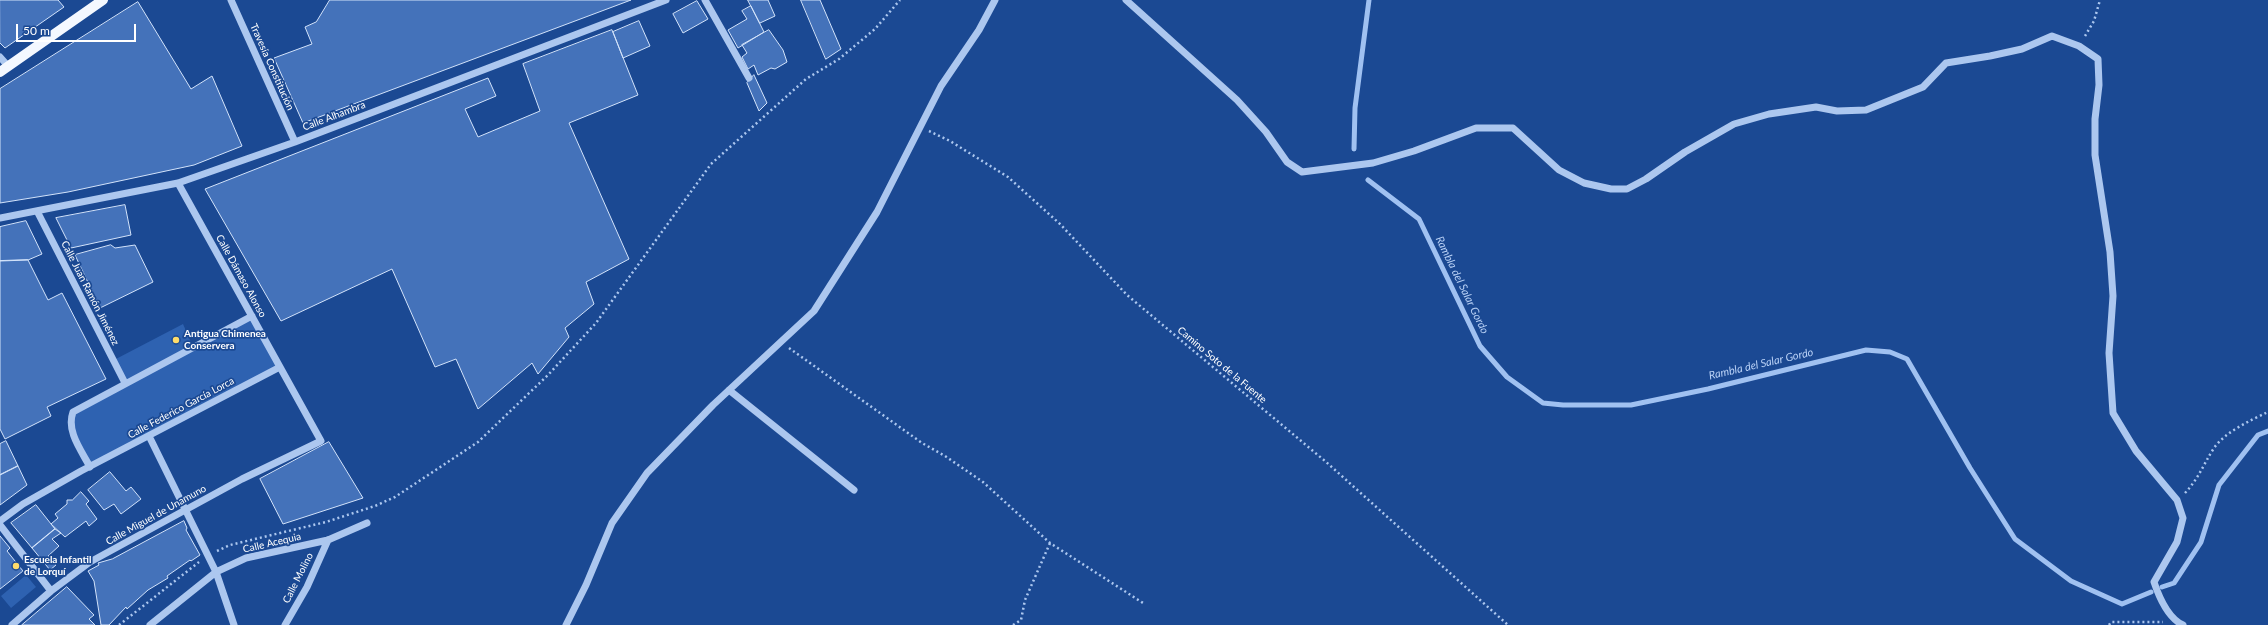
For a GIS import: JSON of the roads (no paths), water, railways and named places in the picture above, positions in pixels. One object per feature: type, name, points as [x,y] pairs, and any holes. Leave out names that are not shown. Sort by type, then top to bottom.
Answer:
[{"type":"main road","points":[[4,69],[103,0]]},
{"type":"street","name":"Travesía Constitución","points":[[231,0],[295,142]]},
{"type":"street","name":"Calle Alhambra","points":[[0,218],[178,183],[295,142],[513,57],[666,0]]},
{"type":"street","points":[[705,0],[748,78]]},
{"type":"street","points":[[566,625],[586,585],[612,522],[647,473],[729,390],[814,311],[877,212],[941,86],[979,30],[994,0]]},
{"type":"street","points":[[1126,0],[1237,100],[1266,132],[1287,162],[1302,172],[1373,163],[1414,151],[1476,128],[1513,128],[1559,170],[1584,183],[1611,189],[1627,189],[1634,186],[1685,152],[1734,124],[1769,114],[1816,107],[1837,111],[1866,110],[1923,87],[1946,63],[2022,49],[2052,36],[2079,46],[2098,59],[2099,85],[2095,119],[2095,154],[2110,252],[2113,296],[2109,353],[2113,413],[2136,451],[2177,500],[2183,518],[2177,542],[2154,582],[2159,597],[2180,624]]},
{"type":"street","points":[[0,57],[4,69]]},
{"type":"street","name":"Calle Dámaso Alonso","points":[[178,183],[321,441]]},
{"type":"street","name":"Calle Juan Ramón Jiménez","points":[[37,211],[125,383]]},
{"type":"street","points":[[90,467],[72,432],[70,420],[73,412],[252,316]]},
{"type":"street","name":"Calle Federico García Lorca","points":[[0,521],[23,504],[90,467],[280,367]]},
{"type":"street","points":[[729,390],[854,490]]},
{"type":"street","points":[[149,436],[216,572],[234,625]]},
{"type":"street","name":"Calle Miguel de Unamuno","points":[[12,625],[51,591],[90,562],[242,479],[321,441]]},
{"type":"street","name":"Calle Acequia","points":[[150,625],[216,572],[246,558],[328,540],[368,523]]},
{"type":"street","points":[[0,525],[51,591]]},
{"type":"street","name":"Calle Molino","points":[[285,625],[307,587],[328,540]]},
{"type":"waterway","name":"Rambla del Salar Gordo","points":[[1354,149],[1355,108],[1369,0]]},
{"type":"waterway","name":"Rambla del Salar Gordo","points":[[1368,180],[1419,219],[1480,346],[1507,377],[1543,403],[1563,405],[1631,405],[1708,389],[1866,350],[1890,352],[1907,359],[1970,468],[2015,539],[2071,581],[2122,604],[2151,592]]},
{"type":"waterway","name":"Rambla del Salar Gordo","points":[[2162,587],[2174,583],[2201,542],[2219,485],[2258,435],[2268,431]]},
{"type":"place","name":"Antigua Chimenea Conservera","points":[[176,340]]},
{"type":"place","name":"Escuela Infantil de Lorquí","points":[[16,566]]}]
